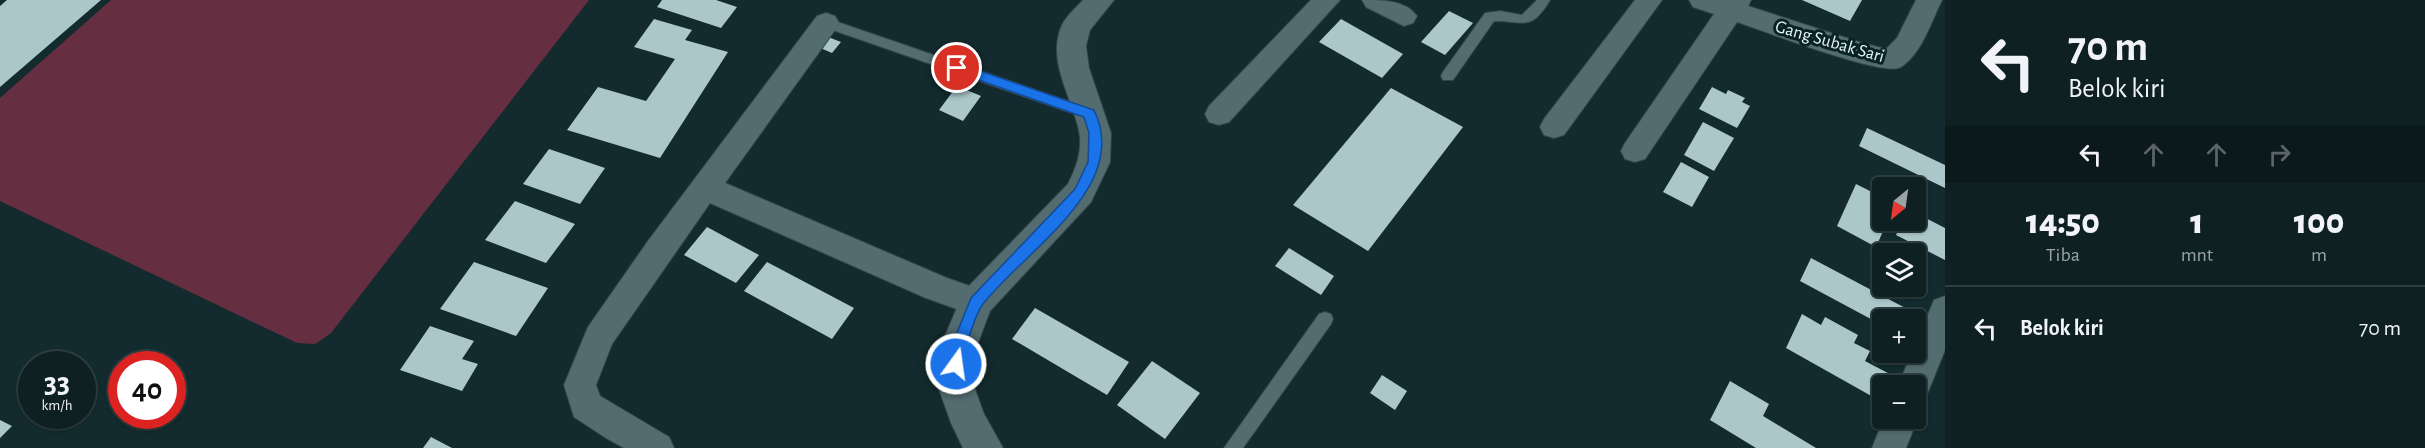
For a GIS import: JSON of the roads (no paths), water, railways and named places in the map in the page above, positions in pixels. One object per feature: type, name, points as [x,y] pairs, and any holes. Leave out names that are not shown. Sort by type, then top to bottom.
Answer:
[{"type":"street","points":[[984,448],[969,423],[954,381],[958,348],[976,302],[1080,193],[1094,162],[1095,133],[1074,68],[1071,46],[1076,26],[1100,0]]},
{"type":"street","points":[[1219,114],[1327,0]]},
{"type":"street","points":[[1375,0],[1404,16]]},
{"type":"street","points":[[1554,127],[1649,0]]},
{"type":"street","name":"Gang Subak Sari","points":[[1702,0],[1735,5],[1857,52],[1891,60],[1907,44],[1929,0]]},
{"type":"street","points":[[1635,151],[1735,5]]},
{"type":"street","points":[[657,448],[618,428],[586,406],[580,385],[599,337],[826,23]]},
{"type":"street","points":[[706,188],[937,288],[976,302]]},
{"type":"street","points":[[1918,375],[1945,310]]},
{"type":"street","points":[[1889,448],[1897,429]]},
{"type":"lane","points":[[1448,76],[1490,16],[1503,15],[1517,21],[1532,17],[1544,0]]},
{"type":"lane","points":[[826,23],[1089,114]]},
{"type":"lane","points":[[1233,448],[1325,319]]}]
